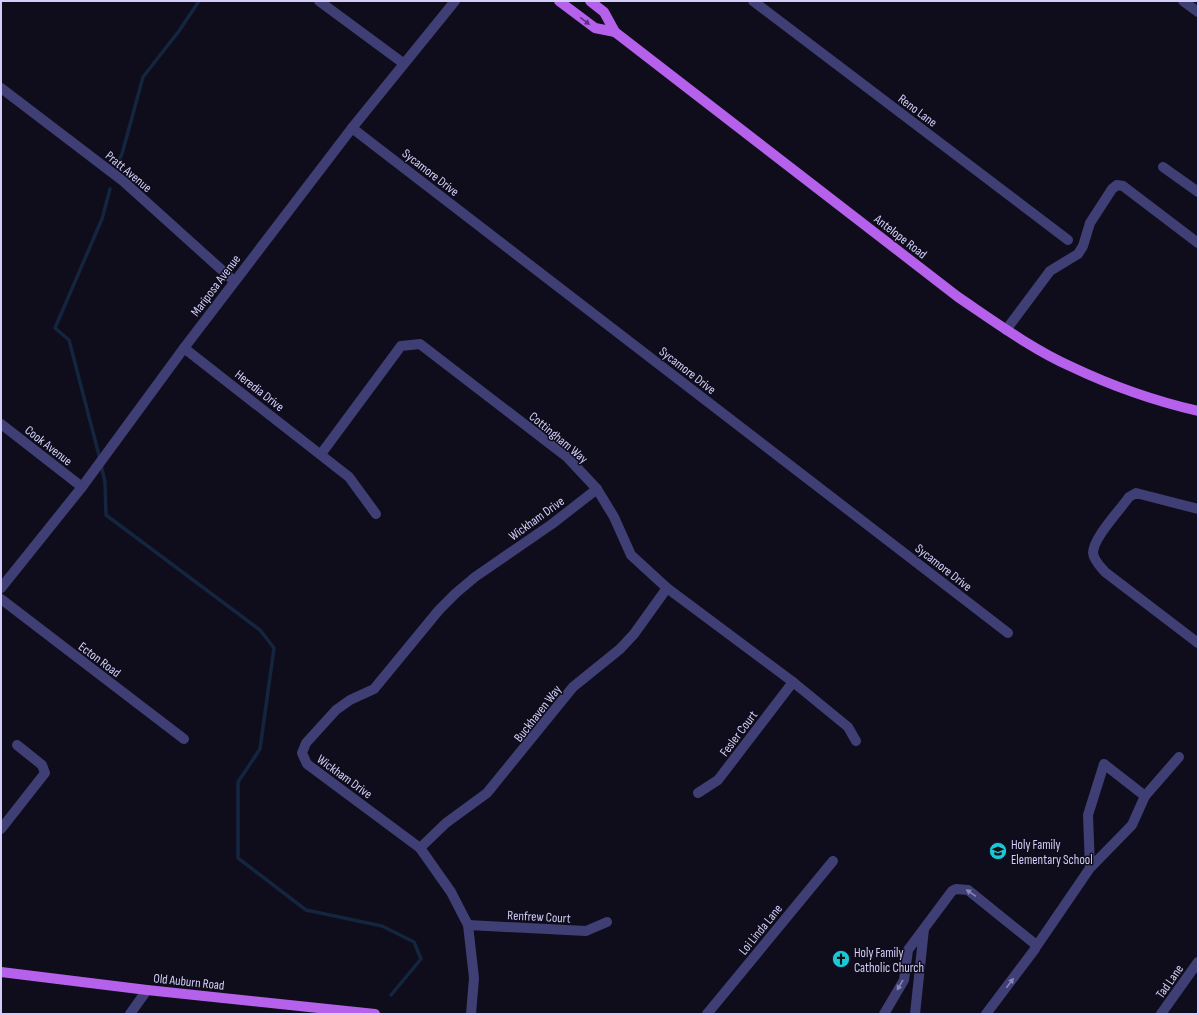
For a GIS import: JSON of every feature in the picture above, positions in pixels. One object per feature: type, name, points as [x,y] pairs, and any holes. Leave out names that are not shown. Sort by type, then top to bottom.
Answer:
[{"type":"main road","name":"Antelope Road","points":[[559,1],[595,28],[615,32]]},
{"type":"main road","name":"Antelope Road","points":[[590,1],[604,12],[615,32],[958,297],[1006,330],[1071,367],[1108,383],[1178,407],[1198,411]]},
{"type":"main road","name":"Old Auburn Road","points":[[1,972],[147,990],[375,1014]]},
{"type":"street","points":[[319,1],[403,63]]},
{"type":"street","name":"Mariposa Avenue","points":[[1,588],[82,487],[234,281],[352,128],[403,63],[455,1]]},
{"type":"street","name":"Reno Lane","points":[[753,1],[1068,240]]},
{"type":"street","points":[[1183,1],[1198,12]]},
{"type":"street","name":"Pratt Avenue","points":[[1,88],[123,181],[234,281]]},
{"type":"street","name":"Sycamore Drive","points":[[352,128],[1008,632]]},
{"type":"street","points":[[1163,167],[1198,192]]},
{"type":"street","points":[[1006,330],[1050,271],[1078,254],[1083,246],[1090,223],[1112,189],[1117,185],[1123,186],[1196,238]]},
{"type":"street","name":"Cottingham Way","points":[[321,454],[401,346],[420,344],[566,457],[597,489],[614,517],[631,555],[667,588],[793,682],[848,726],[856,741]]},
{"type":"street","name":"Heredia Drive","points":[[184,348],[349,476],[376,514]]},
{"type":"street","name":"Cook Avenue","points":[[1,424],[82,487]]},
{"type":"street","name":"Wickham Drive","points":[[471,1014],[474,978],[468,925],[452,892],[420,848],[307,764],[302,753],[306,743],[336,710],[350,700],[374,689],[439,610],[456,593],[475,577],[552,524],[597,489]]},
{"type":"street","points":[[1198,509],[1136,493],[1129,497],[1096,542],[1093,554],[1105,572],[1198,643]]},
{"type":"street","name":"Buckhaven Way","points":[[420,848],[446,824],[487,793],[574,687],[620,649],[634,634],[667,588]]},
{"type":"street","name":"Ecton Road","points":[[1,599],[184,739]]},
{"type":"street","name":"Fesler Court","points":[[698,793],[718,780],[793,682]]},
{"type":"street","points":[[1,829],[45,773],[42,765],[17,745]]},
{"type":"street","points":[[986,1014],[1036,947],[1090,868],[1132,825],[1145,796],[1179,757]]},
{"type":"street","points":[[1090,868],[1088,815],[1104,764],[1145,796]]},
{"type":"street","name":"Loi Linda Lane","points":[[707,1014],[833,861]]},
{"type":"street","points":[[884,1014],[904,980],[908,950],[952,891],[965,889],[1034,941],[1036,947]]},
{"type":"street","name":"Renfrew Court","points":[[468,925],[586,931],[608,922]]},
{"type":"street","points":[[915,1014],[924,929]]},
{"type":"street","name":"Tad Lane","points":[[1161,1014],[1198,962]]},
{"type":"street","points":[[130,1014],[147,990]]},
{"type":"waterway","points":[[118,162],[122,154],[143,77],[179,31],[199,1]]},
{"type":"waterway","points":[[100,459],[69,340],[55,328],[102,219],[110,189]]},
{"type":"waterway","points":[[101,465],[105,482],[106,515],[260,630],[274,648],[260,749],[238,782],[238,858],[306,910],[382,926],[414,942],[421,959],[391,995]]},
{"type":"place","name":"Holy Family Elementary School","points":[[998,851]]},
{"type":"place","name":"Holy Family Catholic Church","points":[[841,959]]}]
